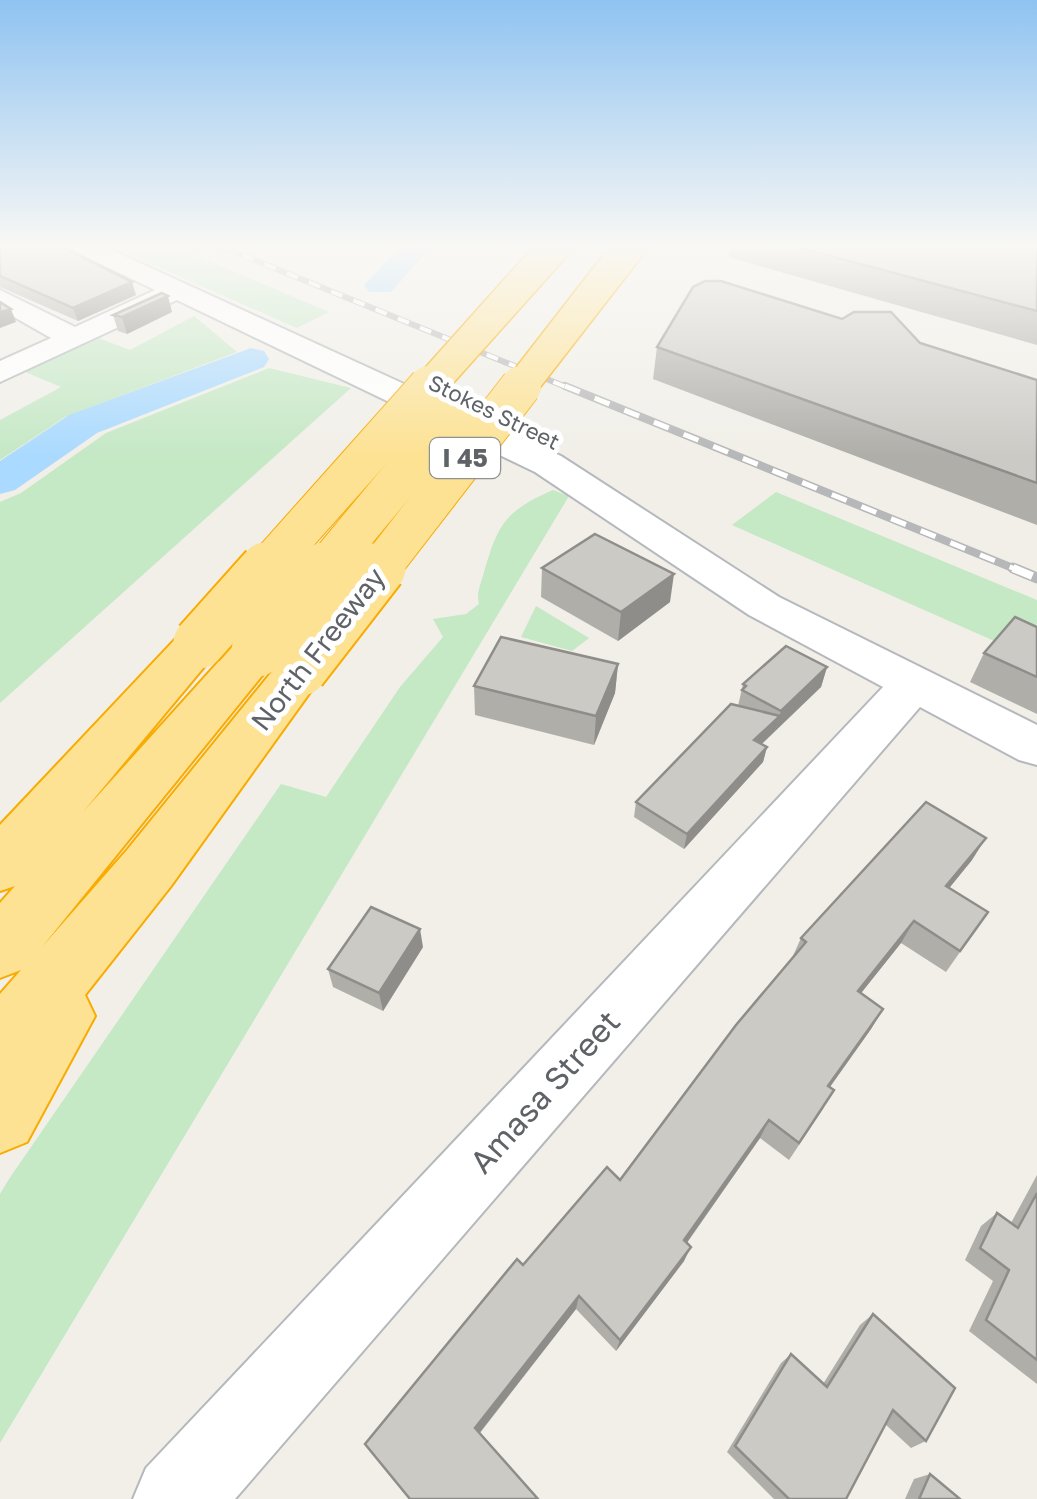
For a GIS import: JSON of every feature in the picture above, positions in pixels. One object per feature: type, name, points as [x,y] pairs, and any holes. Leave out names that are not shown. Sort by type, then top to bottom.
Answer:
[{"type":"highway","name":"I 45","points":[[5,858],[492,316]]},
{"type":"highway","name":"North Freeway","points":[[0,1047],[150,868],[279,661],[539,316]]},
{"type":"highway","name":"North Freeway","points":[[0,950],[279,661],[571,316]]},
{"type":"highway","points":[[0,1115],[150,868]]},
{"type":"street","points":[[32,316],[72,338]]},
{"type":"street","points":[[0,373],[121,316]]},
{"type":"street","name":"Stokes Street","points":[[236,316],[548,464],[764,606],[1037,746]]},
{"type":"street","name":"Amasa Street","points":[[178,1499],[912,685]]},
{"type":"green space","points":[[194,316],[237,352],[65,417],[0,460],[0,420],[61,387],[23,371],[96,337],[130,350]]},
{"type":"green space","points":[[270,316],[321,316],[297,328]]},
{"type":"green space","points":[[269,368],[351,388],[0,703],[0,502],[21,493],[106,433]]},
{"type":"green space","points":[[553,490],[569,496],[0,1443],[0,1194],[281,784],[326,797],[400,687],[443,637],[433,619],[466,614],[479,604],[479,588],[499,530],[524,505]]},
{"type":"green space","points":[[776,492],[1037,600],[1037,660],[732,525]]},
{"type":"green space","points":[[536,606],[589,638],[572,651],[521,637]]},
{"type":"building","points":[[676,316],[842,319],[895,316],[920,343],[1037,380],[1037,483],[657,347]]},
{"type":"building","points":[[595,534],[674,574],[621,612],[542,568]]},
{"type":"building","points":[[1015,617],[1037,627],[1037,677],[984,653]]},
{"type":"building","points":[[501,637],[618,664],[596,716],[474,686]]},
{"type":"building","points":[[786,646],[827,667],[781,711],[742,690],[746,686],[743,684]]},
{"type":"building","points":[[731,704],[780,716],[754,740],[767,747],[687,834],[636,802]]},
{"type":"building","points":[[926,802],[986,838],[946,886],[988,912],[960,951],[914,921],[858,991],[883,1009],[828,1086],[834,1090],[799,1143],[769,1120],[684,1240],[691,1247],[620,1340],[579,1296],[475,1428],[538,1499],[410,1499],[365,1444],[517,1259],[523,1265],[607,1167],[620,1180],[736,1025],[806,942],[801,938]]},
{"type":"building","points":[[371,907],[420,929],[379,993],[328,969]]},
{"type":"building","points":[[1037,1193],[1037,1360],[986,1320],[1009,1270],[980,1248],[997,1213],[1018,1228]]},
{"type":"building","points":[[873,1314],[955,1388],[926,1441],[893,1410],[846,1499],[789,1499],[735,1446],[791,1354],[827,1387]]},
{"type":"building","points":[[930,1474],[960,1499],[919,1499]]},
{"type":"waterway","points":[[0,481],[83,424],[251,359]]},
{"type":"railway","points":[[392,316],[571,389]]},
{"type":"railway","points":[[565,386],[1020,571]]},
{"type":"railway","points":[[1013,568],[1037,578]]}]
